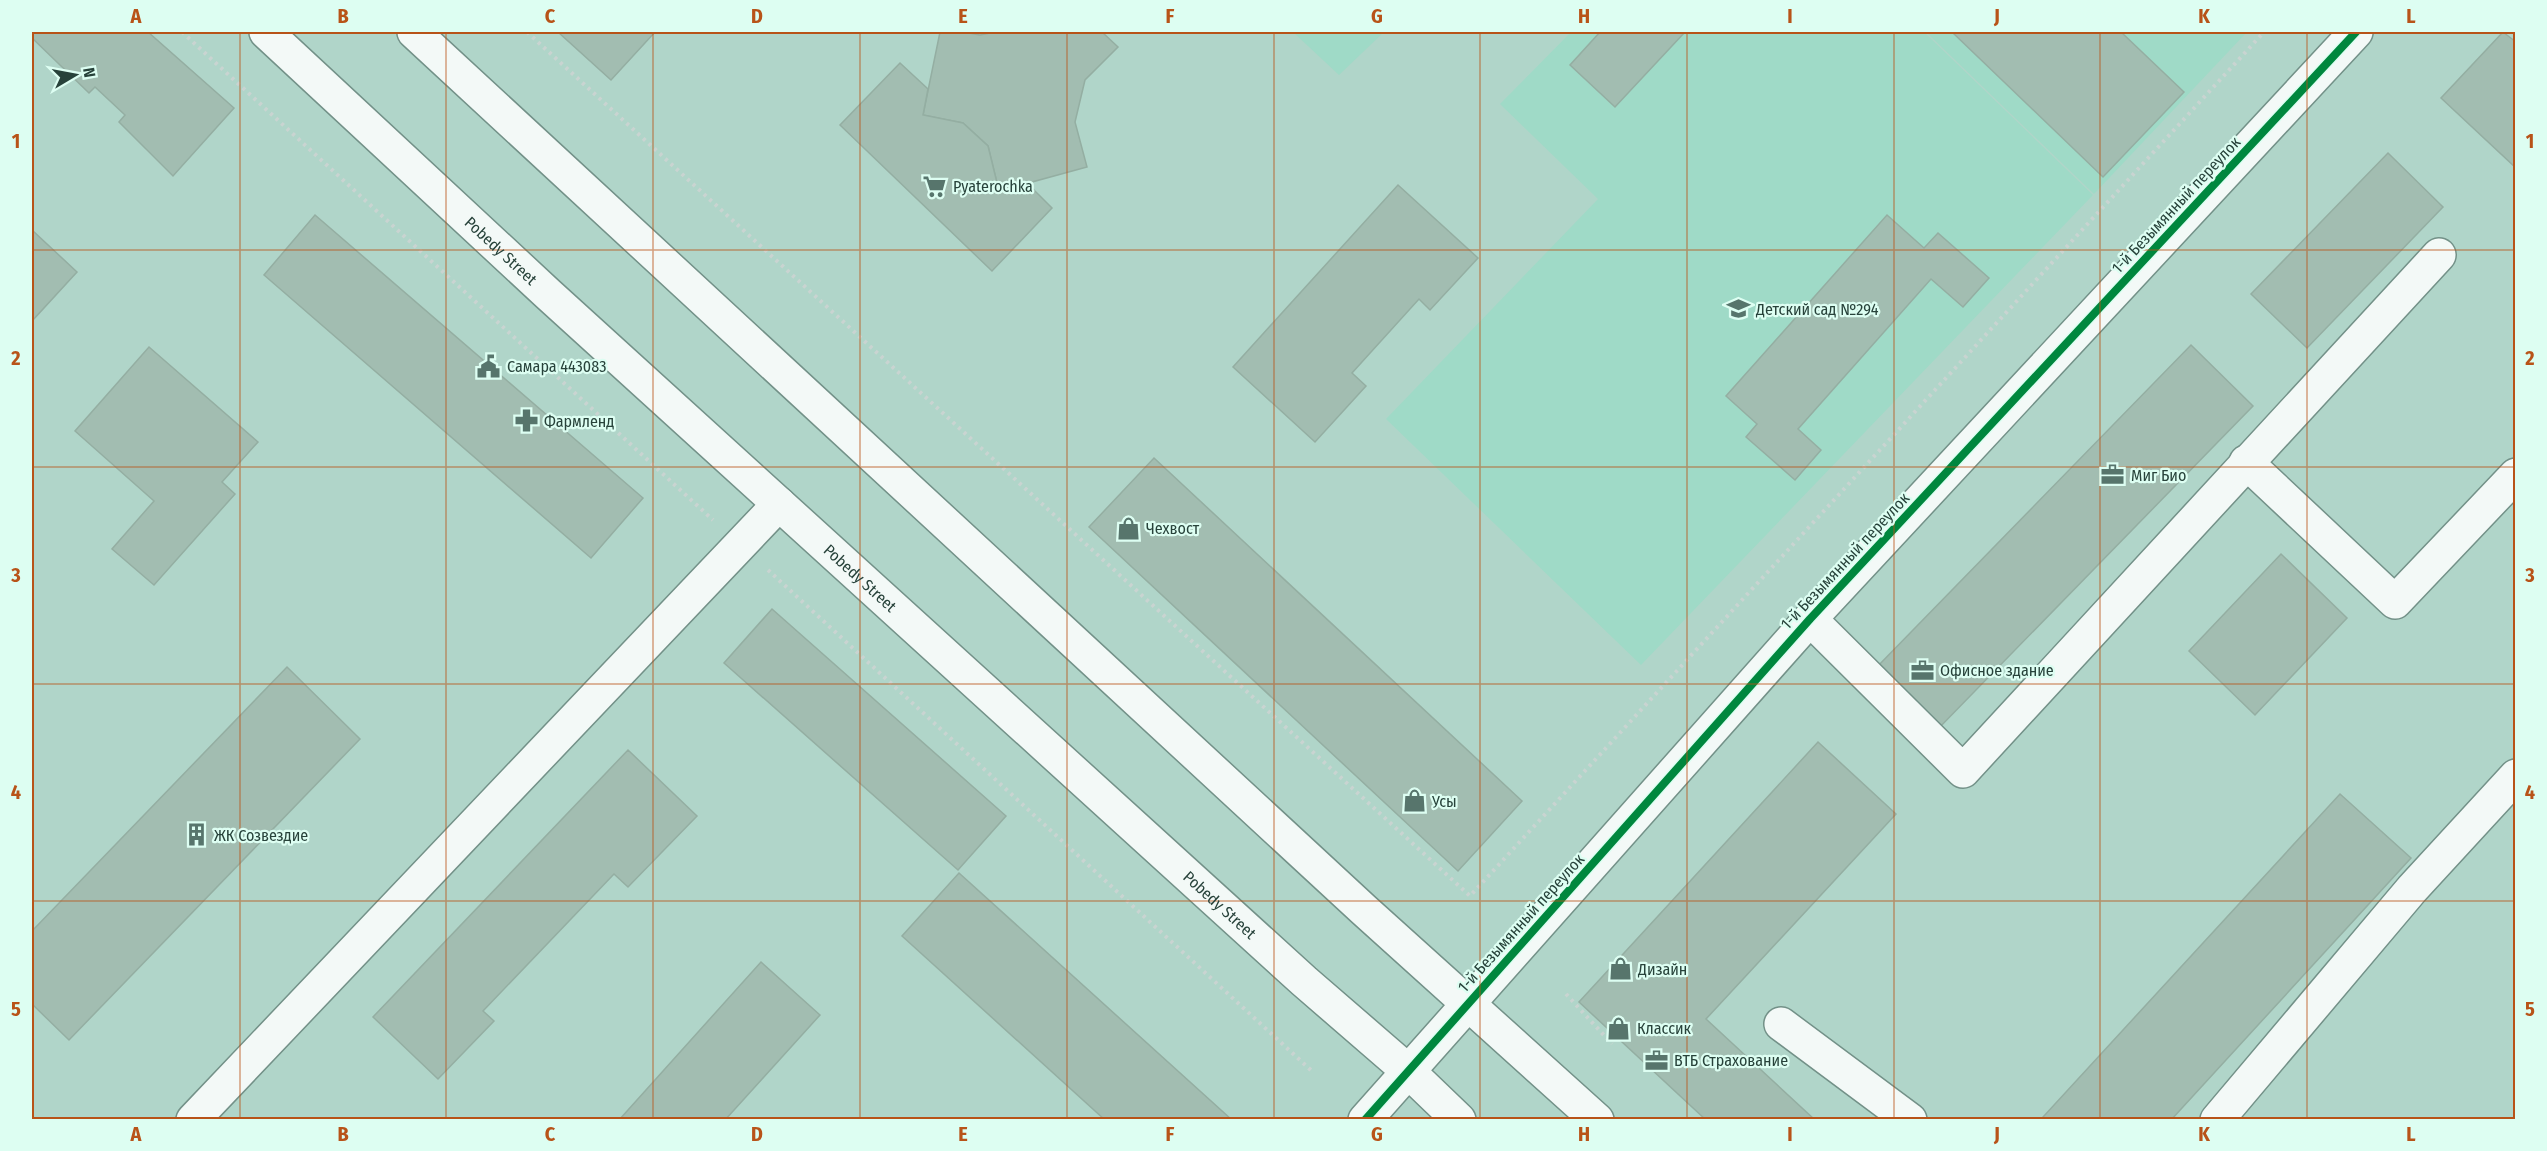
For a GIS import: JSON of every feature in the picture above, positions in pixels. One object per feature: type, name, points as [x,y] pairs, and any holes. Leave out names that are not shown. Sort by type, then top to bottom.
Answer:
[{"type":"main road","name":"Pobedy Street","points":[[266,32],[548,294],[1459,1119]]},
{"type":"main road","points":[[414,32],[1467,1004],[1598,1119]]},
{"type":"main road","name":"1-й Безымянный переулок","points":[[1365,1119],[1810,619],[2356,32]]},
{"type":"main road","points":[[1810,619],[1963,771],[2439,255]]},
{"type":"main road","points":[[2246,462],[2396,602],[2516,475]]},
{"type":"main road","points":[[193,1119],[779,504]]},
{"type":"main road","points":[[2217,1119],[2412,889],[2516,776]]},
{"type":"main road","points":[[1781,1024],[1910,1119]]},
{"type":"path","points":[[527,32],[1470,896],[2264,32]]},
{"type":"path","points":[[1566,994],[1612,1044]]},
{"type":"shaded area","points":[[1293,32],[1384,32],[1339,75]]},
{"type":"shaded area","name":"Детский сад №294","points":[[1571,32],[1924,32],[2093,195],[1641,665],[1386,419],[1598,199],[1500,104]]},
{"type":"shaded area","points":[[1926,32],[2247,32],[2094,194]]},
{"type":"building","points":[[32,32],[148,32],[234,108],[173,176],[119,122],[125,115],[95,87],[89,93],[32,38]]},
{"type":"building","points":[[558,32],[655,32],[611,80]]},
{"type":"building","points":[[940,32],[980,35],[995,32],[1102,32],[1118,47],[1085,80],[1075,122],[1087,167],[999,191],[988,146],[963,123],[923,115]]},
{"type":"building","points":[[1600,32],[1685,32],[1615,107],[1570,65]]},
{"type":"building","points":[[1952,32],[2121,32],[2184,92],[2103,177]]},
{"type":"building","points":[[2503,32],[2516,42],[2516,168],[2441,98]]},
{"type":"building","points":[[900,63],[928,89],[923,115],[963,123],[988,146],[999,191],[1027,183],[1052,208],[992,271],[840,125]]},
{"type":"building","points":[[2388,153],[2443,207],[2307,348],[2251,294]]},
{"type":"building","points":[[1398,185],[1478,258],[1430,310],[1419,299],[1352,373],[1366,386],[1315,442],[1233,367]]},
{"type":"building","points":[[315,215],[643,498],[591,558],[264,275]]},
{"type":"building","points":[[1887,215],[1924,248],[1938,233],[1989,278],[1963,307],[1931,279],[1798,429],[1821,450],[1795,480],[1746,437],[1757,424],[1726,396]]},
{"type":"building","points":[[32,230],[77,272],[32,321]]},
{"type":"building","points":[[2191,345],[2253,406],[1937,730],[1875,669]]},
{"type":"building","points":[[149,347],[258,442],[222,482],[235,494],[154,585],[112,549],[154,501],[75,431]]},
{"type":"building","points":[[1154,458],[1522,801],[1458,871],[1089,527]]},
{"type":"building","points":[[2281,554],[2347,618],[2255,715],[2189,651]]},
{"type":"building","points":[[772,609],[1006,816],[958,870],[724,663]]},
{"type":"building","name":"ЖК Созвездие","points":[[287,667],[360,739],[69,1040],[32,1004],[32,931]]},
{"type":"building","points":[[1818,742],[1896,814],[1706,1019],[1815,1120],[1706,1120],[1579,1002]]},
{"type":"building","points":[[628,750],[697,816],[628,887],[614,874],[483,1011],[494,1021],[438,1079],[373,1017]]},
{"type":"building","points":[[2340,794],[2411,858],[2171,1120],[2045,1120],[2043,1117]]},
{"type":"building","points":[[959,873],[1232,1120],[1105,1120],[902,936]]},
{"type":"building","points":[[761,962],[820,1015],[725,1120],[619,1120]]},
{"type":"cycle path","points":[[1365,1120],[1810,619],[2356,32]]},
{"type":"place","name":"Pyaterochka","points":[[935,186]]},
{"type":"place","name":"Детский сад №294","points":[[1738,309]]},
{"type":"place","name":"Самара 443083","points":[[489,366]]},
{"type":"place","name":"Фармленд","points":[[526,421]]},
{"type":"place","name":"Миг Био","points":[[2113,475]]},
{"type":"place","name":"Чехвост","points":[[1128,528]]},
{"type":"place","name":"Офисное здание","points":[[1922,670]]},
{"type":"place","name":"Усы","points":[[1414,801]]},
{"type":"place","name":"ЖК Созвездие","points":[[196,835]]},
{"type":"place","name":"Дизайн","points":[[1620,969]]},
{"type":"place","name":"Классик","points":[[1619,1028]]},
{"type":"place","name":"ВТБ Страхование","points":[[1656,1060]]}]
